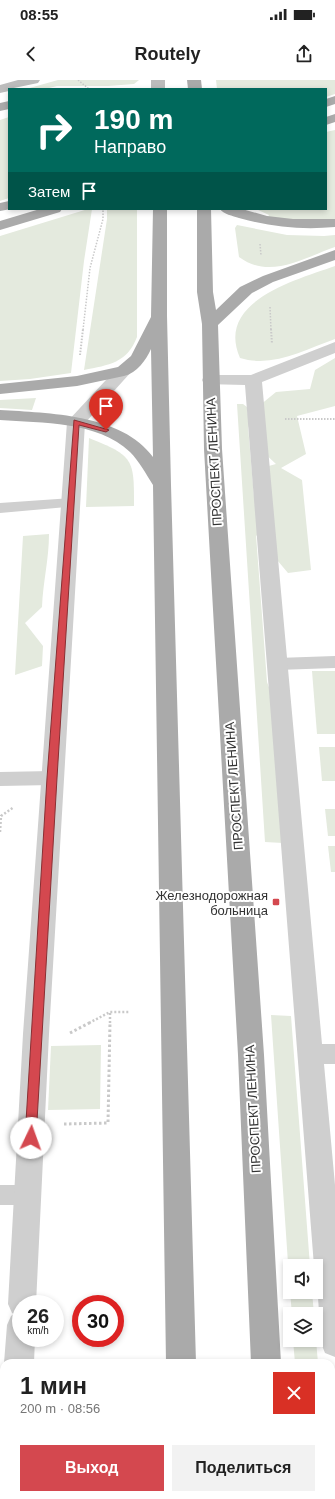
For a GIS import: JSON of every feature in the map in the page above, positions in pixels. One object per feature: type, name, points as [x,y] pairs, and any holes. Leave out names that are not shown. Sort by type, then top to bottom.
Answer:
[{"type":"main road","points":[[0,89],[33,80]]},
{"type":"main road","points":[[0,226],[52,210]]},
{"type":"main road","points":[[160,210],[159,316],[162,485],[181,1359]]},
{"type":"main road","name":"ПРОСПЕКТ ЛЕНИНА","points":[[204,210],[205,292],[210,324],[210,380],[213,449],[251,1055],[266,1359]]},
{"type":"main road","points":[[230,210],[257,219],[296,225],[335,223]]},
{"type":"main road","points":[[210,324],[246,290],[268,279],[335,255]]},
{"type":"main road","points":[[0,389],[77,381],[124,371],[138,359],[159,316]]},
{"type":"main road","points":[[2,415],[76,422],[106,430],[134,446],[162,485]]},
{"type":"street","points":[[210,380],[253,380],[335,347]]},
{"type":"street","points":[[22,1295],[52,778],[72,504],[76,422],[124,371]]},
{"type":"street","points":[[253,380],[335,1343]]},
{"type":"street","points":[[311,1054],[335,1054]]},
{"type":"street","points":[[19,1359],[20,1347]]},
{"type":"lane","points":[[0,508],[40,504],[72,504]]},
{"type":"lane","points":[[277,664],[335,662]]},
{"type":"lane","points":[[0,779],[52,778]]},
{"type":"lane","points":[[0,1195],[28,1195]]},
{"type":"path","points":[[78,80],[87,88]]},
{"type":"path","points":[[103,210],[103,218]]},
{"type":"path","points":[[281,419],[335,419]]},
{"type":"path","points":[[32,1124],[108,1123],[110,1012]]},
{"type":"shaded area","points":[[58,80],[139,80],[134,84],[108,86],[57,86],[49,88],[30,88]]},
{"type":"shaded area","points":[[216,80],[335,80],[335,94],[327,97],[327,88],[217,88]]},
{"type":"shaded area","points":[[8,117],[8,198],[0,201],[0,120]]},
{"type":"shaded area","points":[[335,130],[335,221],[317,223],[268,217],[269,215],[258,210],[327,210],[327,132]]},
{"type":"shaded area","points":[[85,210],[92,210],[84,261],[71,373],[30,379],[0,381],[0,236]]},
{"type":"shaded area","points":[[107,210],[137,210],[137,337],[133,346],[122,358],[109,364],[84,370],[107,219]]},
{"type":"shaded area","points":[[237,225],[287,235],[335,235],[335,247],[287,265],[263,267],[251,264],[239,257],[235,228]]},
{"type":"shaded area","points":[[335,266],[335,339],[276,359],[252,361],[240,358],[235,338],[239,322],[249,308],[264,296],[281,286]]},
{"type":"shaded area","points":[[335,358],[335,406],[297,416],[306,454],[281,468],[302,480],[311,570],[288,573],[256,535],[267,682],[271,693],[283,843],[265,842],[237,404],[243,404],[247,407],[248,415],[276,392],[310,389],[315,370]],"holes":[[[248,426],[261,450],[276,464],[254,470],[254,497]]]},
{"type":"shaded area","points":[[36,398],[32,410],[0,408],[0,400]]},
{"type":"shaded area","points":[[89,438],[115,450],[123,455],[128,461],[132,469],[134,506],[86,507]]},
{"type":"shaded area","points":[[49,534],[42,607],[25,623],[43,646],[42,666],[15,675],[23,536]]},
{"type":"shaded area","points":[[312,671],[335,671],[335,734],[317,734]]},
{"type":"shaded area","points":[[319,747],[335,747],[335,781],[322,781]]},
{"type":"shaded area","points":[[325,809],[335,809],[335,836],[328,836]]},
{"type":"shaded area","points":[[328,846],[335,846],[335,872],[331,872]]},
{"type":"shaded area","points":[[271,1015],[291,1016],[309,1259],[288,1259]]},
{"type":"shaded area","points":[[101,1045],[100,1109],[48,1110],[51,1046]]},
{"type":"shaded area","points":[[291,1299],[313,1299],[313,1307],[291,1307]]},
{"type":"shaded area","points":[[294,1347],[317,1347],[318,1359],[295,1359]]},
{"type":"place","name":"Железнодорожная больница","points":[[276,902]]},
{"type":"route","points":[[31,1138],[52,778],[72,504],[76,422],[106,430]]}]
